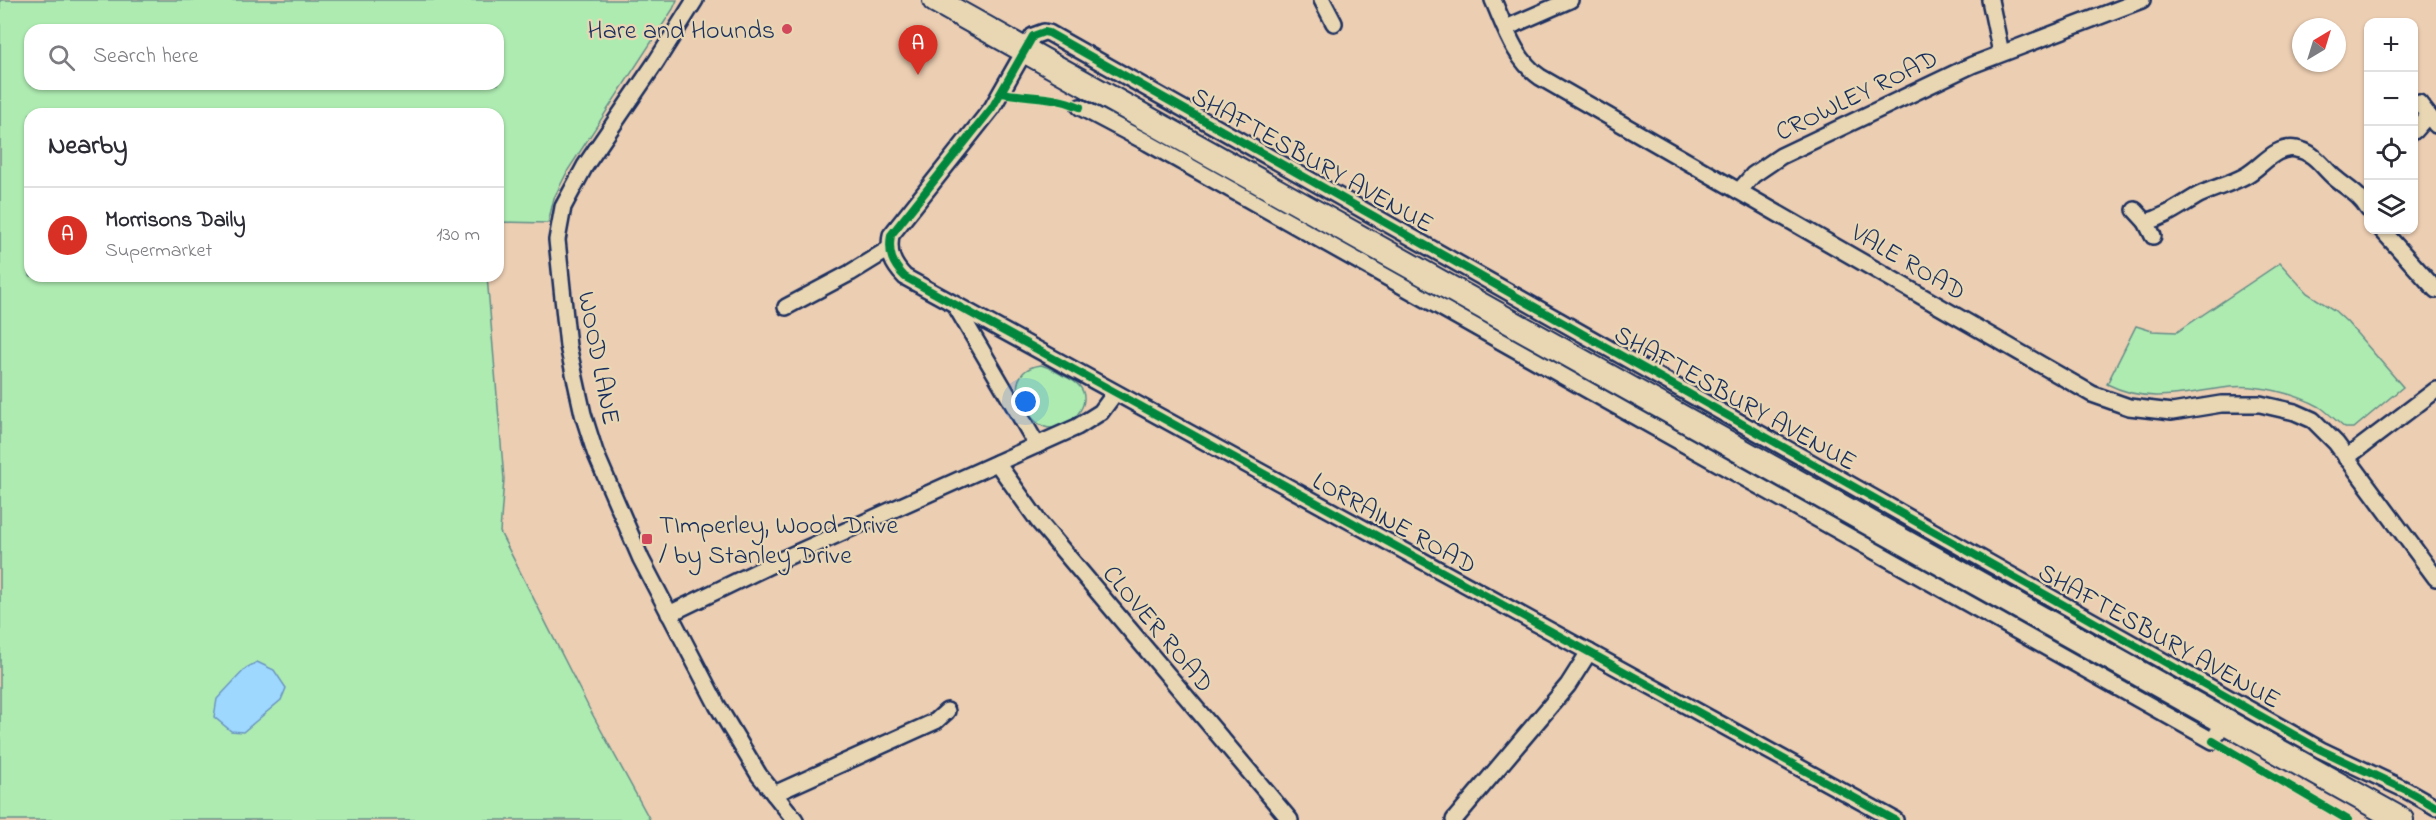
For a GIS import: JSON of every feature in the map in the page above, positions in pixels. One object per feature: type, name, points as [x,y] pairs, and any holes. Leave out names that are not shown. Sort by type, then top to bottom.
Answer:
[{"type":"highway","name":"SHAFTESBURY AVENUE","points":[[935,0],[1024,49],[1091,100],[2032,600],[2224,721],[2401,820]]},
{"type":"street","name":"WOOD LANE","points":[[695,0],[570,190],[562,207],[557,240],[568,346],[583,414],[612,493],[669,614],[717,705],[759,775],[795,820]]},
{"type":"street","points":[[1322,0],[1334,23]]},
{"type":"street","name":"VALE ROAD","points":[[1492,0],[1520,57],[1530,70],[2092,394],[2129,407],[2172,412],[2231,403],[2274,406],[2313,420],[2325,431],[2436,578]]},
{"type":"street","points":[[1506,28],[1570,0]]},
{"type":"street","points":[[1990,0],[2001,53]]},
{"type":"street","name":"CROWLEY ROAD","points":[[1739,191],[1753,176],[1780,156],[2001,53],[2142,0]]},
{"type":"street","name":"SHAFTESBURY AVENUE","points":[[1024,49],[1033,36],[1049,33],[2032,600],[2436,807]]},
{"type":"street","points":[[786,307],[889,249],[895,229],[992,108],[1024,49]]},
{"type":"street","points":[[1091,100],[1102,64]]},
{"type":"street","points":[[2418,126],[2428,114]]},
{"type":"street","name":"SHAFTESBURY AVENUE","points":[[1133,122],[2213,741],[2224,721]]},
{"type":"street","points":[[2153,236],[2140,216],[2164,216],[2199,195],[2246,175],[2275,153],[2287,148],[2311,154],[2336,178],[2364,198]]},
{"type":"street","points":[[2386,234],[2436,290]]},
{"type":"street","name":"LORRAINE ROAD","points":[[889,249],[894,265],[905,277],[1895,820]]},
{"type":"street","points":[[955,305],[1037,445]]},
{"type":"street","points":[[2346,458],[2436,390]]},
{"type":"street","points":[[669,614],[785,558],[1091,419],[1107,405],[1114,393]]},
{"type":"street","name":"CLOVER ROAD","points":[[997,463],[1046,531],[1290,820]]},
{"type":"street","points":[[1454,820],[1568,685],[1588,652]]},
{"type":"street","points":[[774,794],[936,721],[947,711]]},
{"type":"green space","points":[[0,0],[677,0],[568,170],[554,198],[548,223],[504,222],[504,108],[24,108],[24,282],[488,282],[504,479],[500,532],[589,708],[650,820],[0,820]]},
{"type":"green space","points":[[2280,263],[2307,293],[2334,310],[2347,322],[2403,387],[2354,428],[2345,428],[2323,409],[2310,402],[2264,389],[2241,386],[2154,396],[2123,391],[2107,384],[2136,326],[2152,331],[2177,332]]},
{"type":"green space","points":[[1041,365],[1075,382],[1081,388],[1084,396],[1083,403],[1080,411],[1068,423],[1052,428],[1045,427],[1035,421],[1024,407],[1017,391],[1018,380],[1026,370]]},
{"type":"water","points":[[257,662],[274,670],[286,688],[281,700],[243,732],[231,731],[214,717],[217,699],[246,668]]},
{"type":"cycle path","points":[[1895,820],[905,277],[892,258],[891,235],[992,108],[1033,36],[1044,32],[1049,33],[2321,750],[2406,790],[2436,807]]},
{"type":"cycle path","points":[[1002,93],[1051,99],[1080,107]]},
{"type":"cycle path","points":[[2213,741],[2348,820]]},
{"type":"place","name":"Hare and Hounds","points":[[787,29]]},
{"type":"place","name":"Morrisons Daily","points":[[918,75]]},
{"type":"place","name":"TImperley, Wood Drive / by Stanley Drive","points":[[647,539]]}]
